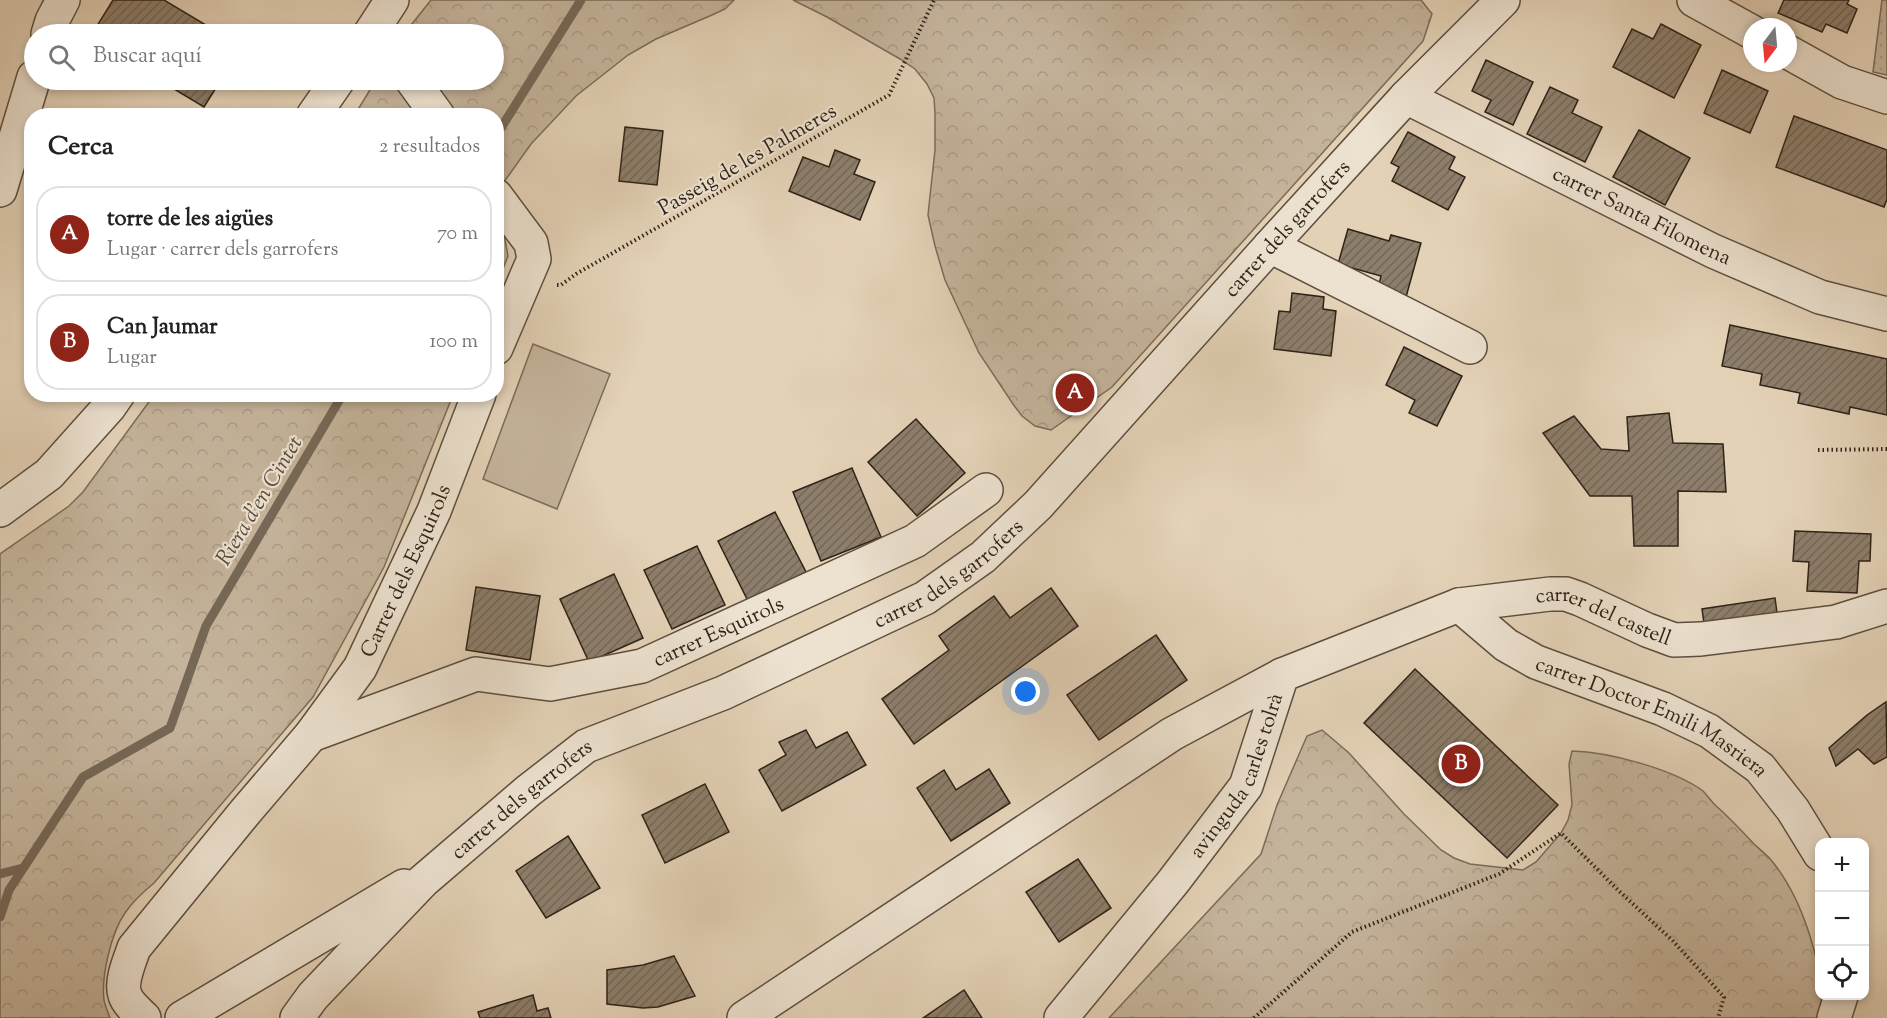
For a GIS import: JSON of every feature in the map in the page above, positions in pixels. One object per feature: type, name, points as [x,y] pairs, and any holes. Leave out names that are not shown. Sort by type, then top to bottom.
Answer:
[{"type":"street","points":[[51,24],[63,0]]},
{"type":"street","points":[[378,24],[392,0]]},
{"type":"street","name":"carrer dels garrofers","points":[[297,1018],[313,996],[423,881],[528,791],[586,746],[723,693],[925,598],[982,557],[1038,505],[1406,97],[1503,0]]},
{"type":"street","points":[[1694,0],[1743,27]]},
{"type":"street","points":[[1797,57],[1842,82],[1887,97]]},
{"type":"street","points":[[24,108],[30,90]]},
{"type":"street","points":[[319,108],[331,90]]},
{"type":"street","points":[[419,90],[432,108]]},
{"type":"street","name":"carrer Santa Filomena","points":[[1406,97],[1713,251],[1820,297],[1887,314]]},
{"type":"street","points":[[0,190],[24,110]]},
{"type":"street","points":[[504,207],[531,243],[534,259],[504,329]]},
{"type":"street","points":[[1270,246],[1470,347]]},
{"type":"street","points":[[0,510],[49,474],[112,402]]},
{"type":"street","name":"Carrer dels Esquirols","points":[[144,1018],[124,994],[126,972],[134,948],[311,735],[360,668],[434,511],[476,402]]},
{"type":"street","name":"carrer Esquirols","points":[[426,693],[476,674],[550,684],[642,666],[915,541],[986,490]]},
{"type":"street","name":"carrer del castell","points":[[1459,605],[1566,594],[1647,630],[1674,639],[1701,639],[1836,622],[1887,606]]},
{"type":"street","name":"avinguda carles tolrà","points":[[1061,1018],[1173,882],[1246,786],[1282,675],[1459,605]]},
{"type":"street","name":"carrer Doctor Emili Masriera","points":[[1459,605],[1506,645],[1536,662],[1663,710],[1709,731],[1760,768],[1793,810],[1815,846]]},
{"type":"street","points":[[744,1018],[1172,734],[1282,675]]},
{"type":"street","name":"Carrer dels Esquirols","points":[[311,735],[426,693]]},
{"type":"street","points":[[182,1018],[452,857]]},
{"type":"street","points":[[1834,1018],[1840,1000]]},
{"type":"path","name":"Passeig de les Palmeres","points":[[526,277],[561,285],[576,274],[889,95],[934,0]]},
{"type":"path","points":[[1818,450],[1887,449]]},
{"type":"path","points":[[1254,1018],[1352,932],[1499,874],[1561,833],[1672,941],[1724,997],[1718,1018]]},
{"type":"green space","points":[[431,0],[734,0],[725,9],[656,39],[628,55],[576,96],[531,144],[504,182],[504,108],[359,108],[370,90],[504,90],[504,24],[412,24]]},
{"type":"green space","points":[[793,0],[1421,0],[1432,14],[1423,41],[1112,387],[1051,430],[1035,426],[1022,416],[1013,404],[979,353],[945,280],[928,215],[935,150],[935,113],[934,98],[927,84],[915,69],[900,59]]},
{"type":"green space","points":[[1882,0],[1887,0],[1887,75],[1873,72]]},
{"type":"green space","points":[[504,234],[508,256],[504,266]]},
{"type":"green space","points":[[533,344],[610,374],[557,509],[483,479]]},
{"type":"green space","points":[[149,402],[450,402],[384,567],[313,697],[154,883],[131,905],[120,922],[111,943],[104,980],[104,1000],[110,1018],[0,1018],[0,554],[69,506],[83,492]]},
{"type":"green space","points":[[1322,730],[1349,753],[1404,814],[1441,850],[1470,864],[1523,870],[1536,862],[1561,833],[1568,820],[1572,805],[1569,764],[1572,751],[1622,758],[1658,769],[1690,783],[1703,791],[1769,858],[1793,894],[1815,953],[1815,1000],[1821,1000],[1820,1018],[1109,1018],[1261,854],[1277,805],[1307,736]]},
{"type":"building","points":[[113,0],[164,0],[204,24],[98,24]]},
{"type":"building","points":[[1784,0],[1849,0],[1847,4],[1857,9],[1847,33],[1826,24],[1822,32],[1797,21],[1797,18],[1790,18],[1778,13]]},
{"type":"building","points":[[1661,24],[1701,45],[1674,98],[1613,67],[1632,29],[1653,39]]},
{"type":"building","points":[[1486,60],[1533,82],[1513,125],[1485,112],[1491,100],[1472,91]]},
{"type":"building","points":[[1722,70],[1768,91],[1750,133],[1704,113]]},
{"type":"building","points":[[1550,87],[1578,100],[1572,113],[1602,127],[1585,162],[1527,134]]},
{"type":"building","points":[[176,90],[215,90],[204,107]]},
{"type":"building","points":[[1794,116],[1887,150],[1887,199],[1884,207],[1776,167]]},
{"type":"building","points":[[625,127],[663,131],[657,185],[619,181]]},
{"type":"building","points":[[1639,130],[1690,158],[1665,205],[1613,177]]},
{"type":"building","points":[[1408,132],[1455,157],[1449,169],[1465,177],[1448,210],[1392,181],[1399,167],[1391,163]]},
{"type":"building","points":[[835,150],[860,160],[854,174],[875,182],[860,220],[789,191],[803,157],[829,167]]},
{"type":"building","points":[[1348,229],[1389,241],[1391,235],[1421,243],[1406,297],[1378,289],[1381,276],[1338,264]]},
{"type":"building","points":[[1292,293],[1324,297],[1323,309],[1336,311],[1331,356],[1274,349],[1279,311],[1290,312]]},
{"type":"building","points":[[1730,325],[1887,359],[1887,415],[1850,407],[1849,414],[1798,403],[1800,393],[1760,385],[1762,374],[1722,366]]},
{"type":"building","points":[[1404,347],[1462,376],[1437,426],[1409,413],[1415,400],[1386,385]]},
{"type":"building","points":[[1075,378],[1085,383],[1090,393],[1085,403],[1075,408],[1065,403],[1060,393],[1065,383]]},
{"type":"building","points":[[1669,413],[1673,443],[1723,444],[1726,492],[1678,491],[1678,546],[1634,546],[1632,496],[1590,496],[1543,433],[1574,416],[1601,449],[1629,451],[1627,417]]},
{"type":"building","points":[[916,419],[965,473],[917,516],[868,462]]},
{"type":"building","points":[[852,468],[881,537],[821,561],[793,492]]},
{"type":"building","points":[[775,512],[806,572],[748,601],[718,541]]},
{"type":"building","points":[[1795,531],[1871,534],[1870,561],[1859,561],[1857,593],[1807,591],[1809,562],[1793,561]]},
{"type":"building","points":[[697,546],[725,605],[672,629],[644,570]]},
{"type":"building","points":[[614,574],[643,638],[589,662],[560,599]]},
{"type":"building","points":[[476,587],[540,596],[530,660],[466,650]]},
{"type":"building","points":[[1051,588],[1078,626],[914,744],[882,699],[949,650],[939,636],[994,596],[1010,618]]},
{"type":"building","points":[[1775,598],[1778,620],[1705,631],[1702,609]]},
{"type":"building","points":[[1156,635],[1187,680],[1099,740],[1067,695]]},
{"type":"building","points":[[1415,669],[1558,805],[1507,858],[1364,723]]},
{"type":"building","points":[[1886,702],[1887,757],[1874,764],[1858,749],[1836,766],[1829,748],[1867,715]]},
{"type":"building","points":[[806,730],[816,748],[847,732],[866,765],[782,811],[759,770],[786,755],[779,742]]},
{"type":"building","points":[[989,769],[1010,803],[951,841],[917,788],[944,770],[956,790]]},
{"type":"building","points":[[705,784],[729,832],[665,863],[642,815]]},
{"type":"building","points":[[568,836],[600,888],[546,918],[516,871]]},
{"type":"building","points":[[1078,859],[1111,908],[1059,942],[1026,892]]},
{"type":"building","points":[[674,956],[695,996],[658,1007],[643,1008],[607,1004],[607,970],[643,965]]},
{"type":"building","points":[[964,990],[982,1018],[923,1018]]},
{"type":"building","points":[[533,995],[537,1011],[548,1008],[551,1018],[480,1018],[478,1012]]},
{"type":"waterway","name":"Riera d'en Cintet","points":[[504,123],[581,0]]},
{"type":"waterway","points":[[0,917],[9,890],[83,777],[170,728],[206,626],[338,402]]},
{"type":"waterway","points":[[0,874],[23,868]]},
{"type":"place","name":"torre de les aigües","points":[[1075,393]]},
{"type":"place","name":"Can Jaumar","points":[[1461,764]]}]
